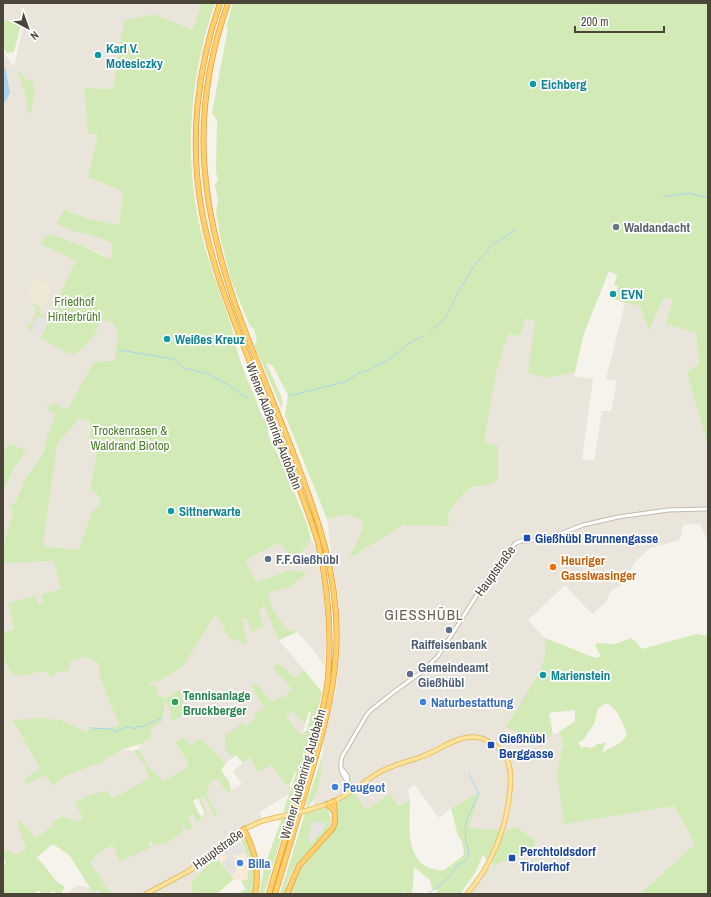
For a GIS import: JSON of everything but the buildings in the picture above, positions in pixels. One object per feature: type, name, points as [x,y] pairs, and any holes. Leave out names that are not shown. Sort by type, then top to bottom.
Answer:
[{"type":"highway","name":"Wiener Außenring Autobahn","points":[[220,3],[206,53],[197,113],[196,147],[198,184],[202,211],[208,243],[219,280],[313,527],[324,568],[329,610],[330,652],[328,679],[316,738],[269,894]]},
{"type":"highway","name":"Wiener Außenring Autobahn","points":[[228,3],[221,22],[213,55],[204,115],[203,148],[205,183],[209,210],[226,277],[250,346],[314,510],[324,541],[330,567],[336,610],[336,652],[333,680],[323,732],[275,894]]},
{"type":"highway","points":[[287,894],[299,866],[333,828],[335,820],[333,810],[334,801]]},
{"type":"highway","points":[[327,804],[333,810]]},
{"type":"highway","points":[[244,829],[252,846],[257,864],[258,878],[255,894]]},
{"type":"main road","points":[[353,790],[379,772],[402,762],[424,756],[463,738],[478,738],[487,740],[500,748],[507,760],[511,776],[508,804],[500,839],[487,865],[467,894]]},
{"type":"main road","name":"Hauptstraße","points":[[146,894],[183,875],[244,829],[262,821],[327,804],[353,790]]},
{"type":"street","name":"Hauptstraße","points":[[353,790],[348,782],[347,775],[341,768],[342,757],[366,716],[395,691],[423,671],[438,656],[489,576],[516,543],[555,536],[583,525],[618,517],[668,510],[708,509]]},
{"type":"shaded area","points":[[3,3],[200,3],[201,7],[192,30],[155,14],[124,20],[113,89],[84,88],[88,134],[99,134],[88,177],[123,192],[119,225],[93,220],[67,211],[76,232],[88,234],[112,243],[111,261],[101,254],[83,246],[50,234],[77,261],[73,266],[95,318],[114,323],[118,336],[114,361],[94,363],[67,410],[47,406],[55,416],[47,436],[44,452],[25,480],[15,503],[3,547],[3,491],[14,468],[27,450],[9,444],[3,452],[3,61],[5,59],[3,52],[14,67],[24,22],[3,21]],"holes":[[[17,70],[20,70],[23,76],[30,81],[27,112],[26,97]]]},
{"type":"shaded area","points":[[33,277],[53,287],[43,309],[39,304],[29,298]]},
{"type":"shaded area","points":[[664,297],[673,300],[666,324],[696,333],[699,364],[687,372],[708,447],[708,538],[707,539],[700,524],[683,525],[680,540],[650,548],[636,561],[622,584],[610,592],[606,602],[592,614],[565,585],[528,620],[545,638],[545,658],[536,678],[522,734],[532,745],[559,732],[563,742],[557,773],[564,824],[674,806],[695,844],[640,894],[465,894],[482,870],[533,850],[516,828],[505,831],[469,828],[480,792],[451,808],[439,818],[414,784],[408,790],[410,800],[397,806],[366,810],[340,801],[315,810],[313,801],[321,773],[324,740],[336,691],[340,640],[338,596],[327,519],[347,514],[361,520],[364,527],[350,559],[404,525],[449,526],[448,513],[456,502],[472,487],[488,485],[498,445],[484,444],[496,374],[508,334],[520,336],[526,318],[535,321],[546,378],[575,372],[574,376],[593,379],[582,459],[594,461],[602,411],[611,411],[617,381],[606,379],[625,303],[640,306],[649,331]]},
{"type":"shaded area","points":[[38,316],[48,319],[41,334],[31,326]]},
{"type":"shaded area","points":[[79,418],[90,421],[89,431],[97,452],[90,489],[101,498],[99,506],[93,510],[78,550],[43,546],[57,445]]},
{"type":"shaded area","points":[[311,540],[316,548],[324,595],[326,625],[325,667],[312,648],[297,632],[287,629],[273,610],[267,592],[290,587],[306,573],[290,570],[256,582],[246,560],[279,543],[300,554]]},
{"type":"shaded area","points":[[55,561],[61,589],[42,594],[44,603],[9,606],[14,629],[3,633],[3,563]]},
{"type":"shaded area","points":[[265,606],[279,640],[304,670],[295,678],[279,663],[273,667],[292,689],[283,698],[273,703],[265,693],[264,707],[254,715],[256,718],[246,727],[243,723],[225,749],[232,758],[226,763],[201,739],[190,746],[184,737],[175,744],[189,764],[183,770],[164,781],[149,768],[139,749],[141,744],[152,736],[150,729],[158,699],[148,685],[150,682],[178,670],[216,614],[228,637],[242,619],[247,618],[257,629],[263,627],[259,609]]},
{"type":"shaded area","points":[[86,657],[100,664],[98,673],[119,725],[104,729],[90,726],[87,732],[60,720],[44,718],[12,721],[41,769],[24,779],[45,775],[53,786],[65,776],[100,763],[123,749],[133,751],[139,755],[149,778],[112,799],[79,822],[61,816],[52,822],[53,825],[36,838],[19,820],[18,823],[26,850],[16,855],[8,850],[3,851],[3,658],[12,674],[19,676],[47,671],[55,672],[70,662]]},
{"type":"shaded area","points":[[292,711],[305,724],[302,737],[286,716]]},
{"type":"shaded area","points":[[250,757],[271,765],[285,784],[291,787],[289,794],[260,812],[262,821],[237,835],[220,848],[216,857],[191,882],[193,894],[111,894],[90,862],[104,849],[113,844],[119,861],[184,825],[187,831],[193,828],[188,816],[193,814],[202,820],[200,816],[205,813],[206,816],[200,797],[204,796],[215,817],[217,816],[207,795],[209,784],[217,779],[227,792],[242,784],[233,771]]},
{"type":"shaded area","points":[[313,821],[327,823],[311,843],[308,839]]},
{"type":"shaded area","points":[[237,840],[242,842],[247,856],[248,880],[241,881],[234,879],[216,857]]},
{"type":"shaded area","points":[[236,841],[238,843],[240,842],[246,853],[234,855],[236,872],[232,875],[222,863],[228,858],[224,853],[226,851],[225,849]]},
{"type":"shaded area","points":[[77,885],[90,888],[93,893],[99,890],[102,894],[68,894]]},
{"type":"green space","points":[[200,3],[215,3],[206,31],[194,89],[191,148],[192,178],[196,207],[205,248],[232,328],[238,355],[261,414],[268,423],[268,435],[283,465],[307,524],[311,540],[300,554],[290,555],[279,543],[246,560],[256,582],[290,570],[307,573],[290,587],[268,593],[273,610],[287,629],[297,632],[279,640],[264,606],[259,610],[263,627],[251,633],[247,618],[242,619],[247,644],[228,637],[221,622],[215,615],[185,663],[178,670],[157,682],[151,682],[148,685],[156,685],[158,698],[161,695],[165,701],[162,722],[150,729],[152,736],[141,744],[123,749],[100,763],[65,776],[53,786],[45,775],[27,784],[24,779],[40,768],[12,720],[44,718],[60,720],[87,732],[90,726],[104,729],[119,725],[98,673],[100,664],[86,657],[70,662],[68,671],[55,672],[55,676],[49,676],[47,671],[19,676],[12,674],[3,658],[3,633],[14,629],[8,603],[35,596],[38,604],[43,603],[42,594],[61,589],[54,561],[3,563],[3,547],[13,511],[9,505],[15,503],[25,480],[44,452],[47,436],[55,416],[46,407],[54,403],[67,410],[94,362],[114,361],[118,336],[114,323],[95,318],[99,324],[94,336],[75,355],[63,351],[41,338],[73,266],[77,261],[41,244],[46,236],[50,234],[83,246],[111,260],[112,243],[56,224],[64,210],[93,220],[119,225],[123,192],[88,177],[98,134],[88,134],[84,88],[113,89],[124,20],[155,14],[192,30],[201,7]],"holes":[[[79,418],[90,421],[90,447],[97,452],[90,489],[101,498],[99,506],[93,510],[78,550],[43,546],[57,445]]]},
{"type":"green space","points":[[233,3],[708,3],[708,447],[687,372],[699,364],[696,333],[666,324],[673,300],[664,297],[649,331],[640,306],[615,299],[618,286],[614,285],[617,275],[609,271],[584,333],[575,372],[546,378],[528,373],[535,321],[526,318],[520,336],[508,334],[496,374],[484,443],[498,445],[498,480],[488,485],[471,487],[456,502],[448,513],[449,526],[404,525],[349,559],[364,527],[361,520],[347,514],[327,519],[285,415],[288,395],[272,365],[266,363],[282,398],[282,409],[254,345],[257,342],[254,329],[250,326],[231,280],[221,240],[216,212],[218,201],[215,185],[218,180],[216,172],[217,120],[212,113],[228,28],[226,27]]},
{"type":"green space","points":[[3,21],[22,21],[14,52],[7,53],[3,47]]},
{"type":"green space","points":[[17,70],[19,70],[29,81],[32,81],[35,90],[31,114],[27,112],[26,97]]},
{"type":"green space","points":[[32,305],[39,306],[40,313],[46,318],[38,316],[31,331],[27,326],[27,323],[30,324],[37,311],[35,310],[36,307]]},
{"type":"green space","points":[[9,444],[27,450],[14,468],[3,491],[3,452]]},
{"type":"green space","points":[[697,634],[708,636],[708,894],[640,894],[695,844],[674,806],[564,824],[557,773],[563,742],[559,732],[575,721],[575,710],[549,713],[553,735],[532,745],[522,734],[506,727],[536,678],[545,658],[545,638],[595,658],[601,656],[595,646],[597,643],[615,644],[631,638],[642,649]],"holes":[[[606,703],[617,712],[627,734],[623,740],[604,752],[602,752],[606,742],[592,748],[581,748],[578,742],[583,740],[594,724],[598,709]]]},
{"type":"green space","points":[[279,663],[295,678],[304,670],[322,692],[314,726],[289,811],[283,812],[296,774],[295,772],[289,786],[285,784],[271,765],[258,772],[250,757],[243,763],[236,755],[232,758],[225,749],[225,735],[243,723],[246,727],[255,718],[254,715],[264,707],[251,685],[256,683],[273,703],[275,699],[279,699],[280,696],[283,698],[292,689],[272,667]],"holes":[[[292,711],[305,724],[309,711],[311,713],[307,731],[305,731],[302,736],[286,716]]]},
{"type":"green space","name":"Tennisanlage Bruckberger","points":[[180,690],[185,706],[182,709],[185,714],[172,721],[169,715],[172,713],[164,699]]},
{"type":"green space","points":[[184,737],[190,745],[201,739],[226,763],[221,770],[229,782],[231,791],[227,792],[217,779],[209,784],[207,795],[218,816],[215,817],[204,796],[200,797],[208,817],[206,816],[198,798],[193,801],[202,820],[197,821],[193,814],[188,816],[193,828],[187,831],[183,825],[181,827],[183,832],[164,844],[160,843],[154,846],[152,842],[149,843],[150,848],[119,861],[113,845],[104,849],[90,862],[111,894],[102,894],[99,890],[93,893],[70,856],[53,844],[37,857],[58,883],[65,886],[61,894],[53,891],[49,894],[42,894],[38,890],[33,894],[3,894],[3,865],[6,863],[3,856],[3,851],[8,850],[16,855],[26,849],[17,823],[19,820],[36,838],[53,825],[52,822],[62,816],[79,822],[83,817],[75,804],[79,801],[90,795],[107,791],[112,799],[149,778],[144,764],[133,751],[139,749],[149,768],[164,781],[183,770],[189,764],[175,743]]},
{"type":"green space","points":[[323,754],[321,775],[315,796],[308,807],[306,805]]},
{"type":"green space","points":[[354,792],[366,810],[390,794],[398,806],[410,800],[409,827],[411,844],[419,860],[425,866],[432,869],[443,871],[464,855],[462,841],[458,836],[451,808],[480,792],[469,828],[501,830],[487,860],[483,855],[475,873],[460,894],[434,894],[438,890],[432,889],[430,880],[414,867],[411,894],[406,894],[402,891],[402,894],[290,894],[298,872],[335,829],[336,804]]},
{"type":"green space","points":[[326,807],[330,815],[330,823],[327,831],[296,865],[290,875],[284,894],[280,894],[305,813]]},
{"type":"green space","points":[[288,817],[264,894],[259,894],[264,868],[282,818]]},
{"type":"green space","points":[[516,827],[535,840],[533,850],[492,866],[492,861],[505,831]]},
{"type":"green space","points":[[240,837],[244,837],[248,844],[254,864],[253,894],[236,894],[246,889],[241,881],[248,879],[247,856]]},
{"type":"green space","points":[[216,857],[234,879],[217,894],[193,894],[191,882]]},
{"type":"waterway","points":[[3,70],[7,92],[3,100]]},
{"type":"waterway","points":[[663,197],[689,193],[708,198]]},
{"type":"waterway","points":[[429,332],[446,317],[459,290],[477,262],[493,244],[517,229]]},
{"type":"waterway","points":[[289,396],[345,382],[359,373],[372,369],[391,358],[408,344],[423,336]]},
{"type":"waterway","points":[[119,350],[173,359],[184,368],[206,373],[232,387],[245,397],[248,397]]},
{"type":"waterway","points":[[91,728],[112,729],[115,732],[127,727],[135,729],[137,726],[143,727],[162,718]]},
{"type":"waterway","points":[[427,894],[444,882],[457,865],[464,862],[468,856],[465,837],[466,822],[479,794],[469,774]]},
{"type":"place","name":"Karl V. Motesiczky","points":[[98,55]]},
{"type":"place","name":"Eichberg","points":[[533,84]]},
{"type":"place","name":"Waldandacht","points":[[616,227]]},
{"type":"place","name":"EVN","points":[[613,294]]},
{"type":"place","name":"Weißes Kreuz","points":[[167,339]]},
{"type":"place","name":"Sittnerwarte","points":[[171,511]]},
{"type":"place","name":"Gießhübl Brunnengasse","points":[[527,538]]},
{"type":"place","name":"F.F.Gießhübl","points":[[268,559]]},
{"type":"place","name":"Heuriger Gasslwasinger","points":[[553,567]]},
{"type":"place","name":"Raiffeisenbank","points":[[449,630]]},
{"type":"place","name":"Gemeindeamt Gießhübl","points":[[410,674]]},
{"type":"place","name":"Marienstein","points":[[543,675]]},
{"type":"place","name":"Tennisanlage Bruckberger","points":[[175,702]]},
{"type":"place","name":"Naturbestattung","points":[[423,702]]},
{"type":"place","name":"Gießhübl Berggasse","points":[[491,745]]},
{"type":"place","name":"Peugeot","points":[[335,787]]},
{"type":"place","name":"Perchtoldsdorf Tirolerhof","points":[[512,858]]},
{"type":"place","name":"Billa","points":[[240,863]]},
{"type":"district","name":"GIESSHÜBL","points":[[424,614]]},
{"type":"park label","name":"Friedhof Hinterbrühl","points":[[74,308]]},
{"type":"park label","name":"Trockenrasen & Waldrand Biotop","points":[[130,438]]}]
